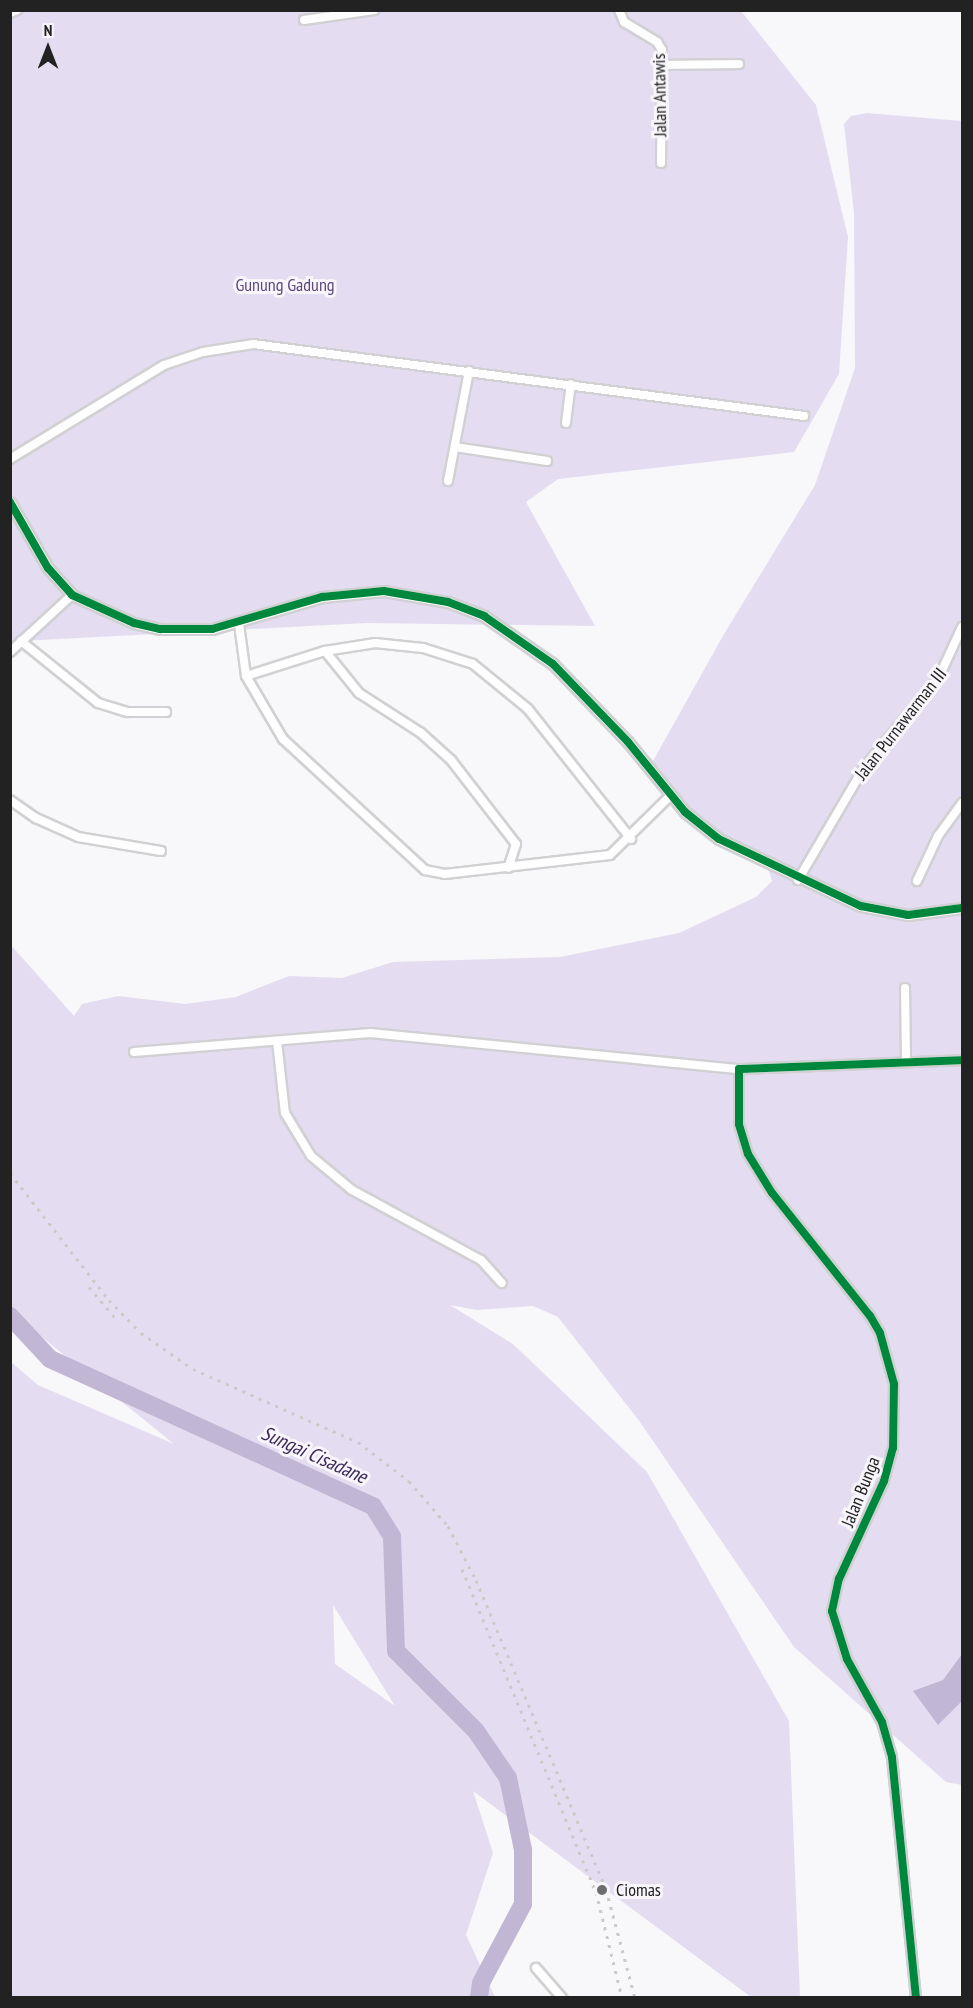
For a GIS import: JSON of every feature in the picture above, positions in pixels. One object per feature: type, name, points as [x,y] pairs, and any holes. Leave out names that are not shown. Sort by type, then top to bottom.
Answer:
[{"type":"street","points":[[10,13],[17,10]]},
{"type":"street","points":[[304,20],[374,10]]},
{"type":"street","name":"Jalan Antawis","points":[[619,10],[624,22],[660,45],[662,65],[661,163]]},
{"type":"street","points":[[662,65],[739,64]]},
{"type":"street","points":[[10,459],[164,365],[228,347],[278,344],[804,416]]},
{"type":"street","points":[[448,481],[469,371]]},
{"type":"street","points":[[566,423],[571,384]]},
{"type":"street","points":[[455,447],[547,461]]},
{"type":"street","points":[[10,502],[48,568],[72,595],[134,623],[160,629],[238,624],[321,597],[350,593],[384,591],[448,602],[518,635],[553,664],[628,742],[670,796],[719,839],[798,880],[861,906],[908,915],[963,908]]},
{"type":"street","points":[[10,652],[72,595]]},
{"type":"street","points":[[238,624],[246,676],[283,740],[362,807],[420,867],[445,874],[600,858],[631,839],[670,796]]},
{"type":"street","name":"Jalan Purnawarman III","points":[[798,880],[863,769],[938,679],[963,627]]},
{"type":"street","points":[[21,642],[98,703],[128,712],[166,712]]},
{"type":"street","points":[[246,676],[325,651],[398,644],[473,664],[528,709],[631,839]]},
{"type":"street","points":[[325,651],[359,693],[421,733],[451,760],[516,844],[508,868]]},
{"type":"street","points":[[10,800],[36,819],[78,837],[161,851]]},
{"type":"street","points":[[917,881],[938,837],[963,803]]},
{"type":"street","points":[[905,988],[906,1061]]},
{"type":"street","points":[[134,1052],[370,1033],[740,1069],[963,1060]]},
{"type":"street","points":[[277,1041],[285,1113],[311,1156],[352,1190],[482,1260],[502,1283]]},
{"type":"street","name":"Jalan Bunga","points":[[740,1069],[738,1113],[748,1154],[772,1193],[870,1316],[880,1333],[894,1384],[893,1448],[884,1481],[839,1579],[832,1611],[847,1659],[882,1722],[892,1757],[916,1998]]},
{"type":"street","points":[[536,1968],[562,1998]]},
{"type":"green space","name":"Gunung Gadung","points":[[10,11],[741,11],[816,105],[848,237],[839,374],[794,452],[558,479],[526,502],[595,626],[367,623],[21,641],[11,646]]},
{"type":"green space","points":[[867,113],[962,121],[962,1785],[946,1782],[794,1647],[640,1422],[558,1317],[533,1306],[477,1310],[450,1305],[513,1344],[647,1472],[789,1721],[800,1997],[751,1997],[473,1791],[493,1853],[466,1935],[495,1997],[11,1997],[11,1362],[38,1385],[174,1444],[11,1312],[10,944],[74,1016],[82,1004],[118,996],[185,1004],[236,997],[289,976],[342,978],[393,962],[560,957],[679,933],[756,897],[772,881],[769,871],[703,835],[678,812],[649,776],[653,761],[724,634],[815,485],[855,368],[854,213],[844,124],[851,116]],"holes":[[[333,1605],[395,1706],[335,1664]]]},
{"type":"shaded area","points":[[962,1654],[962,1701],[938,1725],[913,1691],[943,1680]]},
{"type":"waterway","name":"Sungai Cisadane","points":[[10,1316],[50,1359],[373,1506],[392,1537],[396,1651],[476,1731],[508,1778],[523,1850],[523,1904],[481,1983],[479,1998]]},
{"type":"railway","points":[[10,1173],[109,1300],[141,1333],[193,1369],[358,1442],[409,1481],[448,1526],[476,1580],[606,1889],[635,1998]]},
{"type":"railway","points":[[89,1287],[116,1319]]},
{"type":"railway","points":[[462,1569],[596,1892],[622,1998]]},
{"type":"cycle path","points":[[10,502],[48,568],[72,595],[134,623],[160,629],[212,629],[322,597],[384,591],[448,602],[484,616],[553,664],[628,742],[685,812],[719,839],[861,906],[908,915],[962,908]]},
{"type":"cycle path","points":[[916,1998],[892,1757],[882,1722],[847,1659],[832,1611],[839,1579],[884,1481],[893,1448],[894,1384],[880,1333],[870,1316],[772,1193],[748,1154],[739,1124],[739,1069],[962,1060]]},
{"type":"place","name":"Ciomas","points":[[602,1890]]}]
